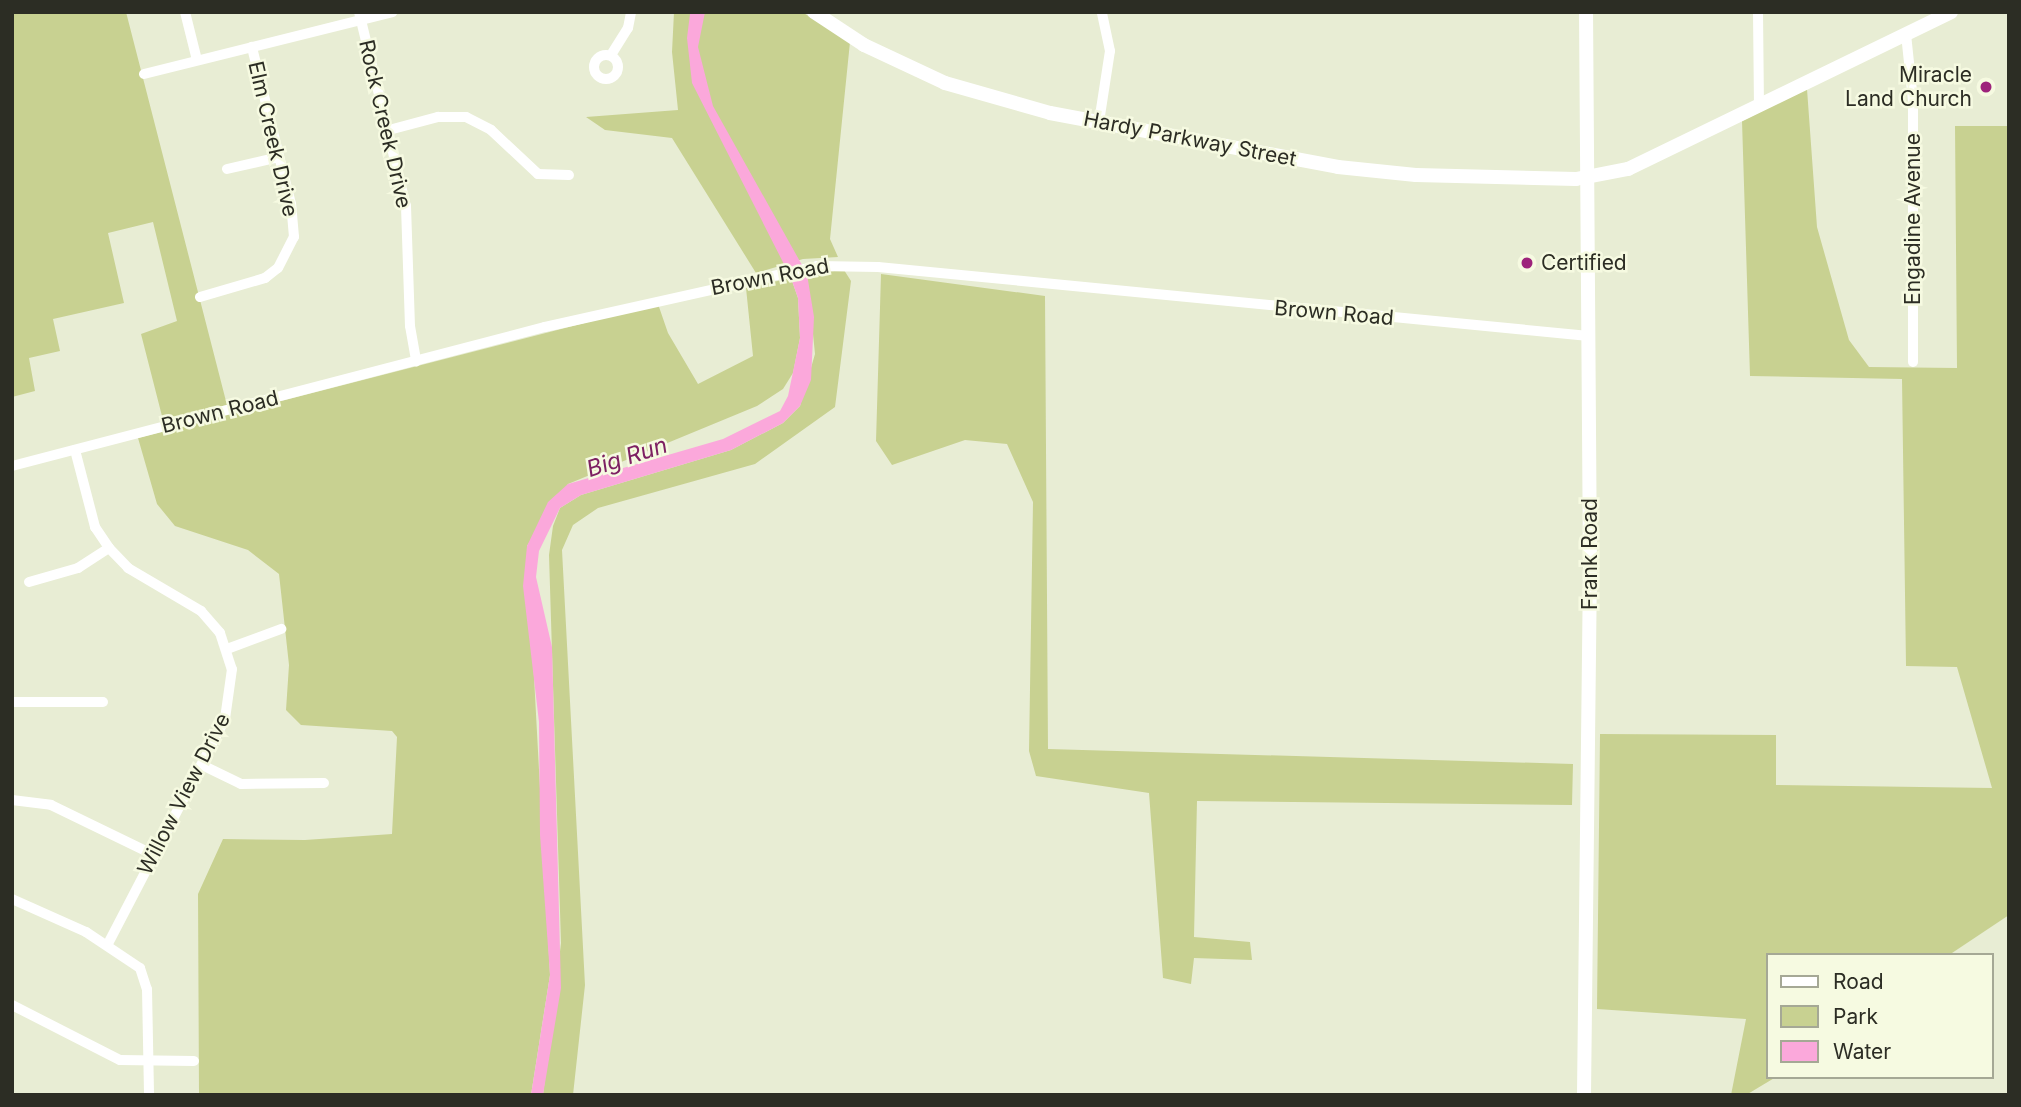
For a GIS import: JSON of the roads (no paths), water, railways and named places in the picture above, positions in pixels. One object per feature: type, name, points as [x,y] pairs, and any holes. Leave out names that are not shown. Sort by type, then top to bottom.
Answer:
[{"type":"main road","name":"Hardy Parkway Street","points":[[814,12],[864,45],[944,83],[1017,106],[1377,171],[1588,179]]},
{"type":"main road","name":"Frank Road","points":[[1584,1095],[1589,336],[1586,12]]},
{"type":"main road","points":[[1588,179],[1628,169],[1951,12]]},
{"type":"street","points":[[185,12],[197,60]]},
{"type":"street","points":[[144,74],[360,16],[392,12]]},
{"type":"street","points":[[611,55],[628,28],[631,12]]},
{"type":"street","points":[[1099,122],[1110,51],[1102,12]]},
{"type":"street","points":[[1758,12],[1759,106]]},
{"type":"street","name":"Rock Creek Drive","points":[[360,16],[407,205],[410,326],[416,361]]},
{"type":"street","name":"Engadine Avenue","points":[[1906,34],[1913,101],[1913,362]]},
{"type":"street","name":"Elm Creek Drive","points":[[200,297],[265,278],[287,253],[294,220],[252,47]]},
{"type":"street","points":[[388,130],[438,117],[466,117],[491,130],[538,174],[569,175]]},
{"type":"street","points":[[227,169],[279,157]]},
{"type":"street","name":"Brown Road","points":[[12,466],[416,361],[806,267],[858,265],[1589,336]]},
{"type":"street","name":"Willow View Drive","points":[[75,450],[95,527],[109,548],[128,568],[201,611],[227,649],[232,669],[230,702],[202,765],[108,944]]},
{"type":"street","points":[[29,582],[78,568],[109,548]]},
{"type":"street","points":[[227,649],[281,629]]},
{"type":"street","points":[[12,702],[103,702]]},
{"type":"street","points":[[202,765],[241,783],[324,783]]},
{"type":"street","points":[[12,800],[51,805],[154,855]]},
{"type":"street","points":[[12,899],[108,944],[134,961],[145,978],[149,1095]]},
{"type":"street","points":[[12,1005],[121,1060],[148,1063],[194,1061]]},
{"type":"water","points":[[705,12],[698,47],[713,106],[807,274],[814,317],[811,380],[800,406],[783,423],[731,450],[581,495],[560,508],[539,551],[536,577],[552,647],[561,988],[543,1095],[531,1095],[550,975],[540,835],[539,722],[523,586],[527,546],[548,502],[568,484],[723,439],[780,411],[788,396],[800,338],[798,298],[791,278],[692,83],[687,38],[690,14]]},
{"type":"place","name":"Miracle Land Church","points":[[1986,87]]},
{"type":"place","name":"Certified","points":[[1527,263]]},
{"type":"water label","name":"Big Run","points":[[627,457]]}]
